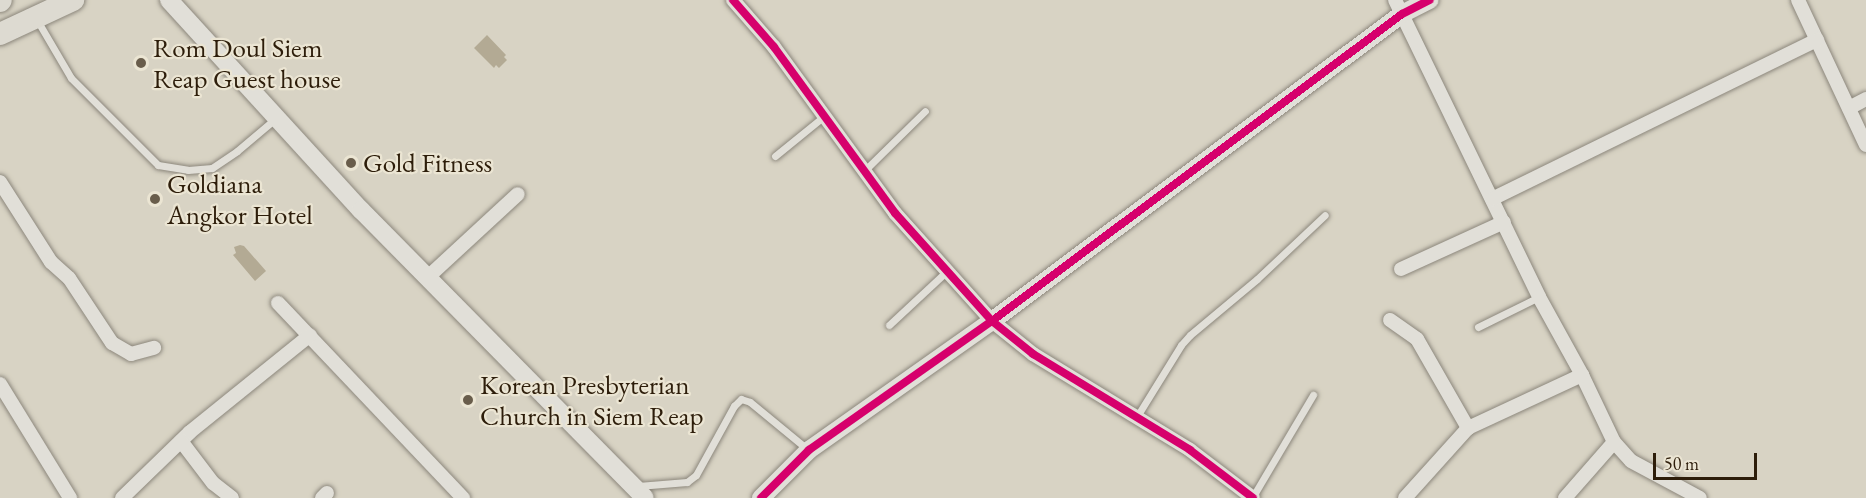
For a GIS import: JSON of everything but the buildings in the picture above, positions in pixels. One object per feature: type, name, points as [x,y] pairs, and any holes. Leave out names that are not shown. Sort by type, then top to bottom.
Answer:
[{"type":"main road","points":[[18,26],[73,0]]},
{"type":"street","points":[[2,0],[18,26]]},
{"type":"street","points":[[169,0],[276,119],[640,492]]},
{"type":"street","points":[[734,0],[774,47],[895,213],[992,321],[1033,354],[1190,450],[1252,498]]},
{"type":"street","points":[[760,498],[809,450],[992,321],[1399,7],[1430,0]]},
{"type":"street","points":[[1798,0],[1866,146]]},
{"type":"street","points":[[1399,7],[1539,297],[1582,375],[1614,442],[1631,461],[1700,498]]},
{"type":"street","points":[[1492,199],[1817,40]]},
{"type":"street","points":[[1849,108],[1866,99]]},
{"type":"street","points":[[0,182],[51,262],[69,278],[112,343],[131,354],[154,348]]},
{"type":"street","points":[[428,277],[518,194]]},
{"type":"street","points":[[1401,269],[1504,222]]},
{"type":"street","points":[[278,303],[463,498]]},
{"type":"street","points":[[1390,320],[1416,339],[1468,428]]},
{"type":"street","points":[[122,498],[181,441],[310,335]]},
{"type":"street","points":[[1405,498],[1468,428],[1582,375]]},
{"type":"street","points":[[0,384],[70,498]]},
{"type":"street","points":[[181,441],[213,483],[231,498]]},
{"type":"street","points":[[1565,498],[1614,442]]},
{"type":"lane","points":[[18,26],[158,165],[188,170],[212,168],[276,119]]},
{"type":"lane","points":[[865,170],[925,111]]},
{"type":"lane","points":[[775,156],[823,117]]},
{"type":"lane","points":[[1136,418],[1180,345],[1201,324],[1225,308],[1325,215]]},
{"type":"lane","points":[[889,325],[948,270]]},
{"type":"lane","points":[[1478,327],[1539,297]]},
{"type":"lane","points":[[1252,498],[1313,395]]},
{"type":"lane","points":[[640,492],[687,482],[696,475],[734,406],[741,399],[750,402],[809,450]]},
{"type":"shaded area","points":[[487,35],[506,55],[504,57],[507,60],[499,68],[496,65],[494,68],[474,48]]},
{"type":"shaded area","points":[[244,246],[266,271],[255,281],[233,255],[236,253],[234,247]]},
{"type":"cycle path","points":[[733,0],[774,47],[895,213],[992,321],[1033,354],[1190,450],[1253,498]]},
{"type":"cycle path","points":[[761,498],[809,450],[992,321],[1402,14],[1430,0]]},
{"type":"place","name":"Rom Doul Siem Reap Guest house","points":[[141,63]]},
{"type":"place","name":"Gold Fitness","points":[[351,163]]},
{"type":"place","name":"Goldiana Angkor Hotel","points":[[155,199]]},
{"type":"place","name":"Korean Presbyterian Church in Siem Reap","points":[[468,400]]}]
